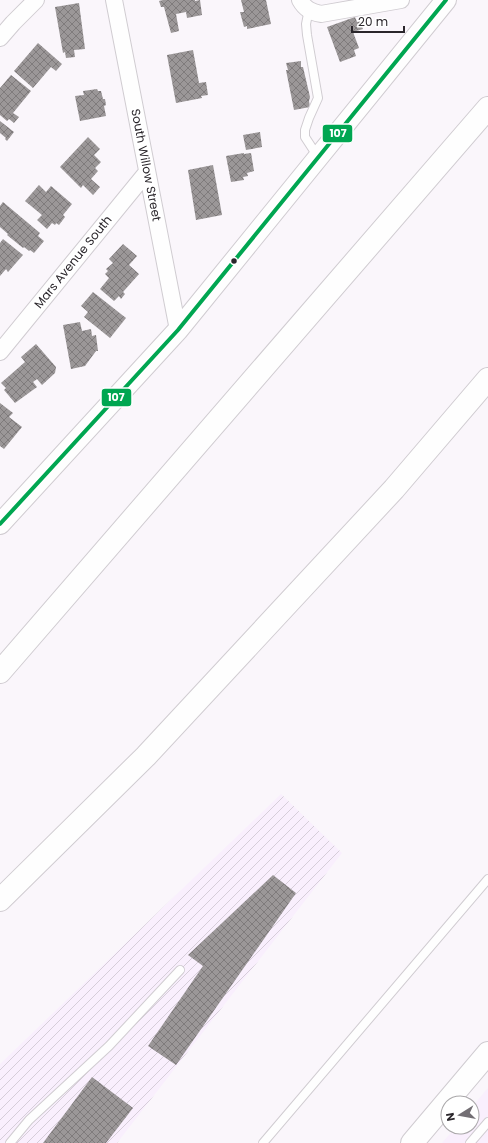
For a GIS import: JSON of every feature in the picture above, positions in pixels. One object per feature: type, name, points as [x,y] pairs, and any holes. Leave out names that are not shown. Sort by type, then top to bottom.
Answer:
[{"type":"main road","points":[[0,672],[488,108]]},
{"type":"main road","points":[[0,900],[146,756],[394,489],[488,379]]},
{"type":"main road","points":[[412,1143],[488,1053]]},
{"type":"street","points":[[0,38],[36,0]]},
{"type":"street","name":"South Willow Street","points":[[114,0],[178,330]]},
{"type":"street","points":[[304,5],[313,12],[321,14],[401,0]]},
{"type":"street","points":[[0,524],[178,330],[446,0]]},
{"type":"street","name":"Mars Avenue South","points":[[0,352],[147,172]]},
{"type":"lane","points":[[304,5],[308,42],[318,98],[309,118],[305,137],[318,157]]},
{"type":"lane","points":[[263,1143],[488,879]]},
{"type":"lane","points":[[10,1143],[29,1120],[109,1046],[180,970]]},
{"type":"lane","points":[[470,1143],[488,1122]]},
{"type":"shaded area","points":[[281,794],[342,853],[117,1143],[0,1143],[0,1064]]},
{"type":"shaded area","points":[[488,1088],[488,1143],[442,1143],[449,1135],[480,1135],[480,1098]]},
{"type":"building","points":[[200,0],[202,15],[187,18],[186,12],[176,14],[179,31],[171,33],[164,7],[161,7],[159,1]]},
{"type":"building","points":[[241,0],[266,0],[271,24],[247,29],[247,26],[244,27],[240,12],[244,12]]},
{"type":"building","points":[[79,3],[85,49],[74,50],[75,57],[66,58],[65,52],[63,53],[55,7]]},
{"type":"building","points":[[355,17],[357,22],[360,21],[363,29],[353,32],[359,48],[354,50],[356,56],[340,62],[327,27]]},
{"type":"building","points":[[38,43],[62,64],[56,71],[51,67],[33,88],[14,71]]},
{"type":"building","points":[[193,50],[199,83],[206,82],[208,95],[201,96],[202,98],[176,103],[167,55]]},
{"type":"building","points":[[301,61],[301,67],[303,67],[310,97],[310,107],[294,110],[286,63]]},
{"type":"building","points":[[11,75],[31,91],[13,113],[19,117],[14,123],[9,119],[7,121],[0,115],[0,88]]},
{"type":"building","points":[[97,89],[98,91],[101,91],[103,99],[105,99],[106,105],[104,106],[106,116],[80,121],[75,96],[84,95],[83,91]]},
{"type":"building","points":[[0,121],[14,132],[7,141],[5,139],[6,138],[0,133]]},
{"type":"building","points":[[260,132],[262,147],[246,150],[243,135]]},
{"type":"building","points":[[88,137],[100,149],[94,155],[101,162],[95,168],[98,171],[91,179],[100,187],[93,195],[83,185],[81,188],[60,167]]},
{"type":"building","points":[[251,153],[254,171],[247,173],[248,176],[243,177],[244,180],[231,182],[226,156]]},
{"type":"building","points":[[213,165],[222,215],[196,220],[188,170]]},
{"type":"building","points":[[39,185],[46,192],[51,186],[72,204],[63,215],[65,217],[59,225],[52,223],[47,229],[37,220],[42,215],[25,201]]},
{"type":"building","points":[[3,202],[40,233],[38,236],[44,241],[34,253],[24,247],[23,248],[0,227],[0,206]]},
{"type":"building","points":[[3,239],[23,255],[8,272],[6,269],[0,276],[0,243]]},
{"type":"building","points":[[123,244],[137,256],[129,265],[139,274],[123,292],[125,294],[121,299],[119,296],[114,301],[100,289],[109,278],[105,274],[108,271],[106,269],[113,263],[109,259]]},
{"type":"building","points":[[93,292],[126,318],[110,338],[84,317],[88,312],[81,306]]},
{"type":"building","points":[[80,322],[82,331],[91,329],[92,336],[96,335],[98,351],[96,351],[85,366],[71,369],[63,325]]},
{"type":"building","points":[[36,344],[56,367],[55,373],[42,385],[37,379],[33,382],[37,387],[15,403],[4,390],[6,388],[1,383],[25,362],[21,357]]},
{"type":"building","points":[[0,403],[13,413],[9,417],[22,427],[4,449],[0,446]]},
{"type":"building","points":[[273,875],[296,893],[176,1065],[148,1046],[203,966],[188,955]]},
{"type":"building","points":[[92,1077],[133,1108],[106,1143],[43,1143]]},
{"type":"transit line","name":"107","points":[[0,524],[178,330],[446,0]]}]
